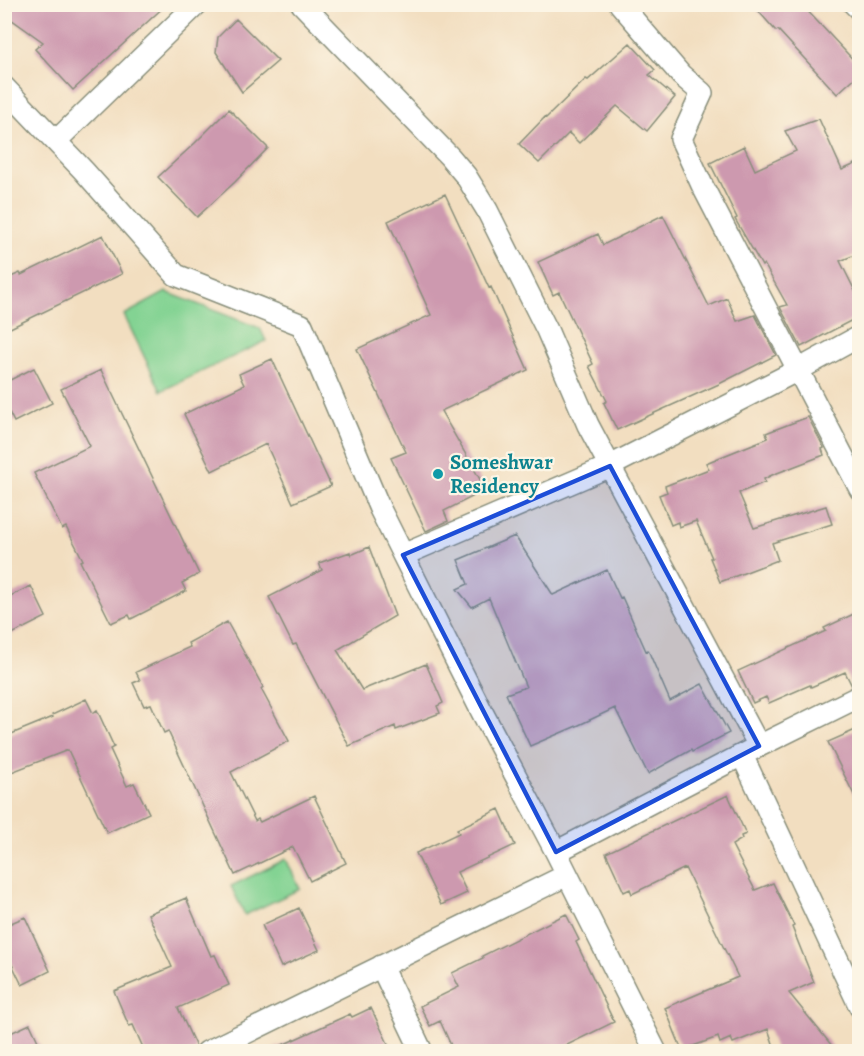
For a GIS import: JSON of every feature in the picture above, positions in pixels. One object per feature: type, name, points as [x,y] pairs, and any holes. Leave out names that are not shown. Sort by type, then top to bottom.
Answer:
[{"type":"street","points":[[56,141],[197,4]]},
{"type":"street","points":[[302,4],[450,157],[466,176],[488,210],[546,330],[588,425],[750,751],[860,1007]]},
{"type":"street","points":[[854,4],[860,10]]},
{"type":"street","points":[[631,8],[681,75],[702,93],[681,139],[702,185],[860,489]]},
{"type":"street","points":[[4,87],[84,171],[176,275],[302,325],[380,509],[656,1052]]},
{"type":"street","points":[[403,555],[610,466],[860,336]]},
{"type":"street","points":[[556,852],[860,696]]},
{"type":"street","points":[[221,1048],[567,875]]},
{"type":"street","points":[[381,966],[422,1052]]},
{"type":"highlighted area","points":[[610,466],[759,746],[556,852],[403,555]]},
{"type":"green space","points":[[166,292],[260,328],[266,341],[161,391],[124,315]]},
{"type":"green space","points":[[286,859],[300,889],[245,915],[231,886]]},
{"type":"building","points":[[4,4],[167,4],[73,90],[35,49],[43,42],[4,14]]},
{"type":"building","points":[[752,4],[801,4],[860,67],[860,73],[837,94]]},
{"type":"building","points":[[236,19],[278,61],[242,92],[216,52],[218,37]]},
{"type":"building","points":[[630,43],[655,70],[649,75],[675,97],[647,131],[617,106],[579,143],[569,133],[539,163],[519,144],[586,79],[588,80]]},
{"type":"building","points":[[229,109],[268,148],[197,217],[158,177]]},
{"type":"building","points":[[819,119],[842,170],[860,162],[860,253],[840,261],[860,301],[860,316],[801,347],[780,307],[787,305],[735,219],[737,218],[710,163],[744,146],[755,170],[796,151],[785,131]]},
{"type":"building","points":[[445,194],[489,288],[491,287],[528,370],[441,411],[486,490],[444,511],[448,521],[426,531],[391,458],[406,452],[357,349],[431,315],[388,221]]},
{"type":"building","points":[[663,215],[709,306],[727,298],[737,321],[755,315],[776,355],[719,384],[617,430],[604,403],[607,401],[589,366],[593,364],[559,292],[553,295],[538,262],[598,234],[603,245]]},
{"type":"building","points":[[103,235],[122,274],[4,331],[4,280],[20,273],[21,275]]},
{"type":"building","points":[[272,359],[331,486],[293,503],[266,444],[212,471],[184,414],[244,385],[239,374]]},
{"type":"building","points":[[34,368],[52,403],[14,422],[4,402],[4,383]]},
{"type":"building","points":[[101,370],[199,574],[182,583],[186,591],[131,619],[129,615],[111,623],[80,561],[83,560],[66,527],[62,529],[34,473],[90,446],[61,389]]},
{"type":"building","points":[[808,417],[824,448],[822,449],[824,455],[772,475],[764,479],[765,482],[739,493],[754,528],[826,506],[832,524],[772,543],[778,560],[720,582],[696,521],[679,527],[678,522],[671,525],[659,495],[667,492],[665,486],[709,469],[706,463],[768,438],[766,433]]},
{"type":"building","points":[[515,536],[553,595],[607,570],[620,598],[622,597],[646,651],[648,650],[670,701],[702,684],[729,733],[692,752],[691,750],[648,774],[615,708],[530,746],[506,694],[526,687],[489,598],[472,607],[457,589],[468,584],[458,560]]},
{"type":"building","points":[[369,547],[395,616],[337,650],[362,690],[426,664],[443,703],[437,706],[440,713],[396,730],[395,726],[349,746],[269,597],[322,570],[319,563],[350,552],[351,555]]},
{"type":"building","points":[[31,586],[46,617],[4,638],[4,599]]},
{"type":"building","points":[[860,611],[860,683],[852,686],[845,672],[769,703],[766,697],[753,703],[738,671],[826,631],[824,628]]},
{"type":"building","points":[[227,622],[263,687],[261,689],[289,741],[231,772],[255,821],[258,819],[260,822],[314,796],[346,863],[310,881],[293,847],[235,875],[168,731],[164,733],[151,704],[144,706],[133,683],[140,680],[136,672],[190,647],[188,643]]},
{"type":"building","points":[[86,699],[93,713],[97,710],[114,747],[110,749],[127,786],[134,783],[149,813],[107,833],[68,750],[4,775],[4,737],[53,717],[52,715]]},
{"type":"building","points":[[860,728],[860,807],[828,742]]},
{"type":"building","points":[[728,795],[746,834],[732,845],[755,890],[773,883],[794,926],[792,927],[814,982],[789,993],[837,1052],[776,1052],[768,1029],[733,1043],[731,1038],[720,1043],[718,1037],[682,1050],[665,1008],[738,977],[685,868],[632,894],[630,889],[624,892],[606,853]]},
{"type":"building","points":[[499,809],[515,845],[457,872],[467,893],[441,905],[416,853],[459,833],[457,829]]},
{"type":"building","points":[[186,898],[211,956],[215,955],[229,985],[178,1008],[196,1047],[194,1052],[145,1052],[133,1025],[129,1026],[114,991],[172,967],[148,914]]},
{"type":"building","points":[[299,908],[319,950],[281,967],[262,925]]},
{"type":"building","points":[[566,914],[579,940],[576,942],[614,1022],[553,1052],[454,1052],[440,1021],[430,1026],[420,1006],[459,987],[452,973]]},
{"type":"building","points":[[25,917],[50,971],[22,985],[4,948],[4,926]]},
{"type":"building","points":[[371,1008],[392,1052],[267,1052],[350,1014],[352,1017]]},
{"type":"building","points":[[30,1024],[43,1052],[4,1052],[4,1036]]},
{"type":"place","name":"Someshwar Residency","points":[[438,474]]}]
